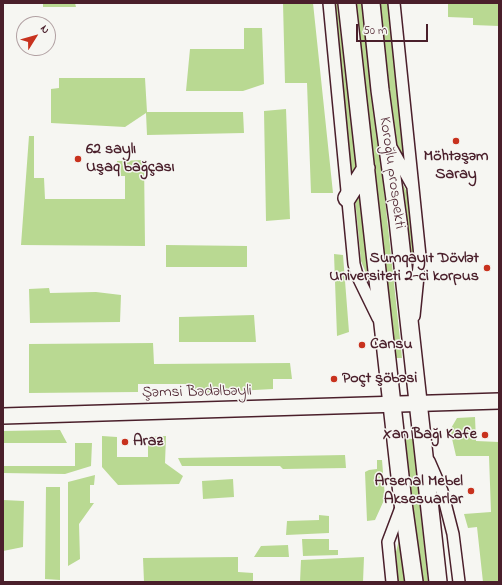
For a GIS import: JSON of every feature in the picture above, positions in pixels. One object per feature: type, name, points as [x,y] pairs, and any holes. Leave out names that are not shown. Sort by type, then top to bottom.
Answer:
[{"type":"main road","name":"Koroğlu prospekti","points":[[347,3],[403,503]]},
{"type":"main road","name":"Koroğlu prospekti","points":[[371,3],[424,449]]},
{"type":"main road","points":[[347,198],[366,168]]},
{"type":"main road","points":[[424,449],[438,582]]},
{"type":"main road","points":[[403,503],[414,582]]},
{"type":"street","points":[[329,3],[354,264],[357,275],[385,334]]},
{"type":"street","points":[[394,3],[420,256],[412,343]]},
{"type":"street","points":[[387,140],[414,189]]},
{"type":"street","name":"Şəmsi Bədəlbəyli","points":[[3,416],[499,401]]},
{"type":"street","points":[[424,449],[442,491],[453,534],[459,582]]},
{"type":"street","points":[[392,582],[388,542],[403,503]]},
{"type":"green space","points":[[43,3],[75,3],[76,7],[43,7]]},
{"type":"green space","points":[[283,3],[313,3],[333,193],[311,193],[307,83],[285,83]]},
{"type":"green space","points":[[334,3],[340,3],[358,164],[351,178]]},
{"type":"green space","points":[[355,3],[364,3],[402,358],[393,358]]},
{"type":"green space","points":[[379,3],[388,3],[405,162],[394,136]]},
{"type":"green space","points":[[448,3],[499,3],[499,26],[473,25],[473,18],[448,17]]},
{"type":"green space","points":[[244,28],[262,28],[264,84],[243,91],[186,91],[190,49],[244,49]]},
{"type":"green space","points":[[59,78],[145,78],[147,112],[243,112],[244,133],[147,135],[146,113],[125,127],[51,123],[51,89],[59,88]]},
{"type":"green space","points":[[286,109],[290,219],[266,221],[264,111]]},
{"type":"green space","points":[[29,136],[34,136],[34,178],[44,178],[45,199],[125,199],[125,176],[117,176],[117,161],[144,160],[145,246],[21,245]]},
{"type":"green space","points":[[399,177],[410,198],[416,256],[410,283]]},
{"type":"green space","points":[[360,185],[370,283],[361,261],[355,198]]},
{"type":"green space","points":[[166,245],[247,246],[247,267],[166,267]]},
{"type":"green space","points":[[334,254],[343,255],[349,332],[337,336]]},
{"type":"green space","points":[[49,288],[50,293],[96,292],[121,295],[120,322],[30,323],[29,289]]},
{"type":"green space","points":[[254,315],[256,342],[179,342],[179,317]]},
{"type":"green space","points":[[153,343],[154,364],[290,363],[292,379],[273,379],[273,389],[200,393],[185,384],[138,384],[138,392],[29,393],[29,344]]},
{"type":"green space","points":[[475,417],[476,441],[499,442],[499,582],[483,582],[477,527],[468,528],[464,514],[491,512],[489,456],[456,456],[450,430],[457,418]]},
{"type":"green space","points":[[60,430],[67,443],[3,443],[3,431]]},
{"type":"green space","points":[[102,436],[117,437],[117,457],[148,457],[148,437],[166,436],[165,463],[183,476],[179,484],[118,485],[102,467]]},
{"type":"green space","points":[[404,438],[413,439],[428,582],[421,582]]},
{"type":"green space","points":[[75,443],[92,443],[91,466],[65,474],[3,473],[3,466],[75,466]]},
{"type":"green space","points":[[345,455],[346,468],[283,469],[280,466],[182,466],[178,458]]},
{"type":"green space","points":[[377,460],[382,460],[385,498],[375,520],[367,521],[365,472],[377,469]]},
{"type":"green space","points":[[95,475],[94,485],[90,485],[90,503],[94,503],[79,524],[80,559],[68,566],[68,482]]},
{"type":"green space","points":[[233,479],[234,497],[203,499],[202,481]]},
{"type":"green space","points":[[46,487],[60,487],[60,580],[45,579]]},
{"type":"green space","points":[[3,500],[24,501],[23,547],[3,551]]},
{"type":"green space","points":[[319,515],[329,516],[329,533],[286,535],[287,521],[319,520]]},
{"type":"green space","points":[[400,536],[405,582],[398,582],[396,552]]},
{"type":"green space","points":[[302,539],[329,539],[329,550],[338,550],[338,555],[303,556]]},
{"type":"green space","points":[[288,545],[289,557],[254,557],[261,546]]},
{"type":"green space","points":[[238,557],[238,572],[253,573],[253,582],[144,582],[143,558]]},
{"type":"green space","points":[[364,557],[363,582],[300,582],[301,560]]},
{"type":"place","name":"Möhtəşəm Saray","points":[[456,141]]},
{"type":"place","name":"62 saylı Uşaq bağçası","points":[[78,159]]},
{"type":"place","name":"Sumqayıt Dövlət Universiteti 2-ci korpus","points":[[487,268]]},
{"type":"place","name":"Cansu","points":[[362,345]]},
{"type":"place","name":"Poçt şöbəsi","points":[[334,379]]},
{"type":"place","name":"Xan Bağı Kafe","points":[[485,435]]},
{"type":"place","name":"Araz","points":[[125,442]]},
{"type":"place","name":"Arsenal Mebel Aksesuarlar","points":[[471,491]]}]
